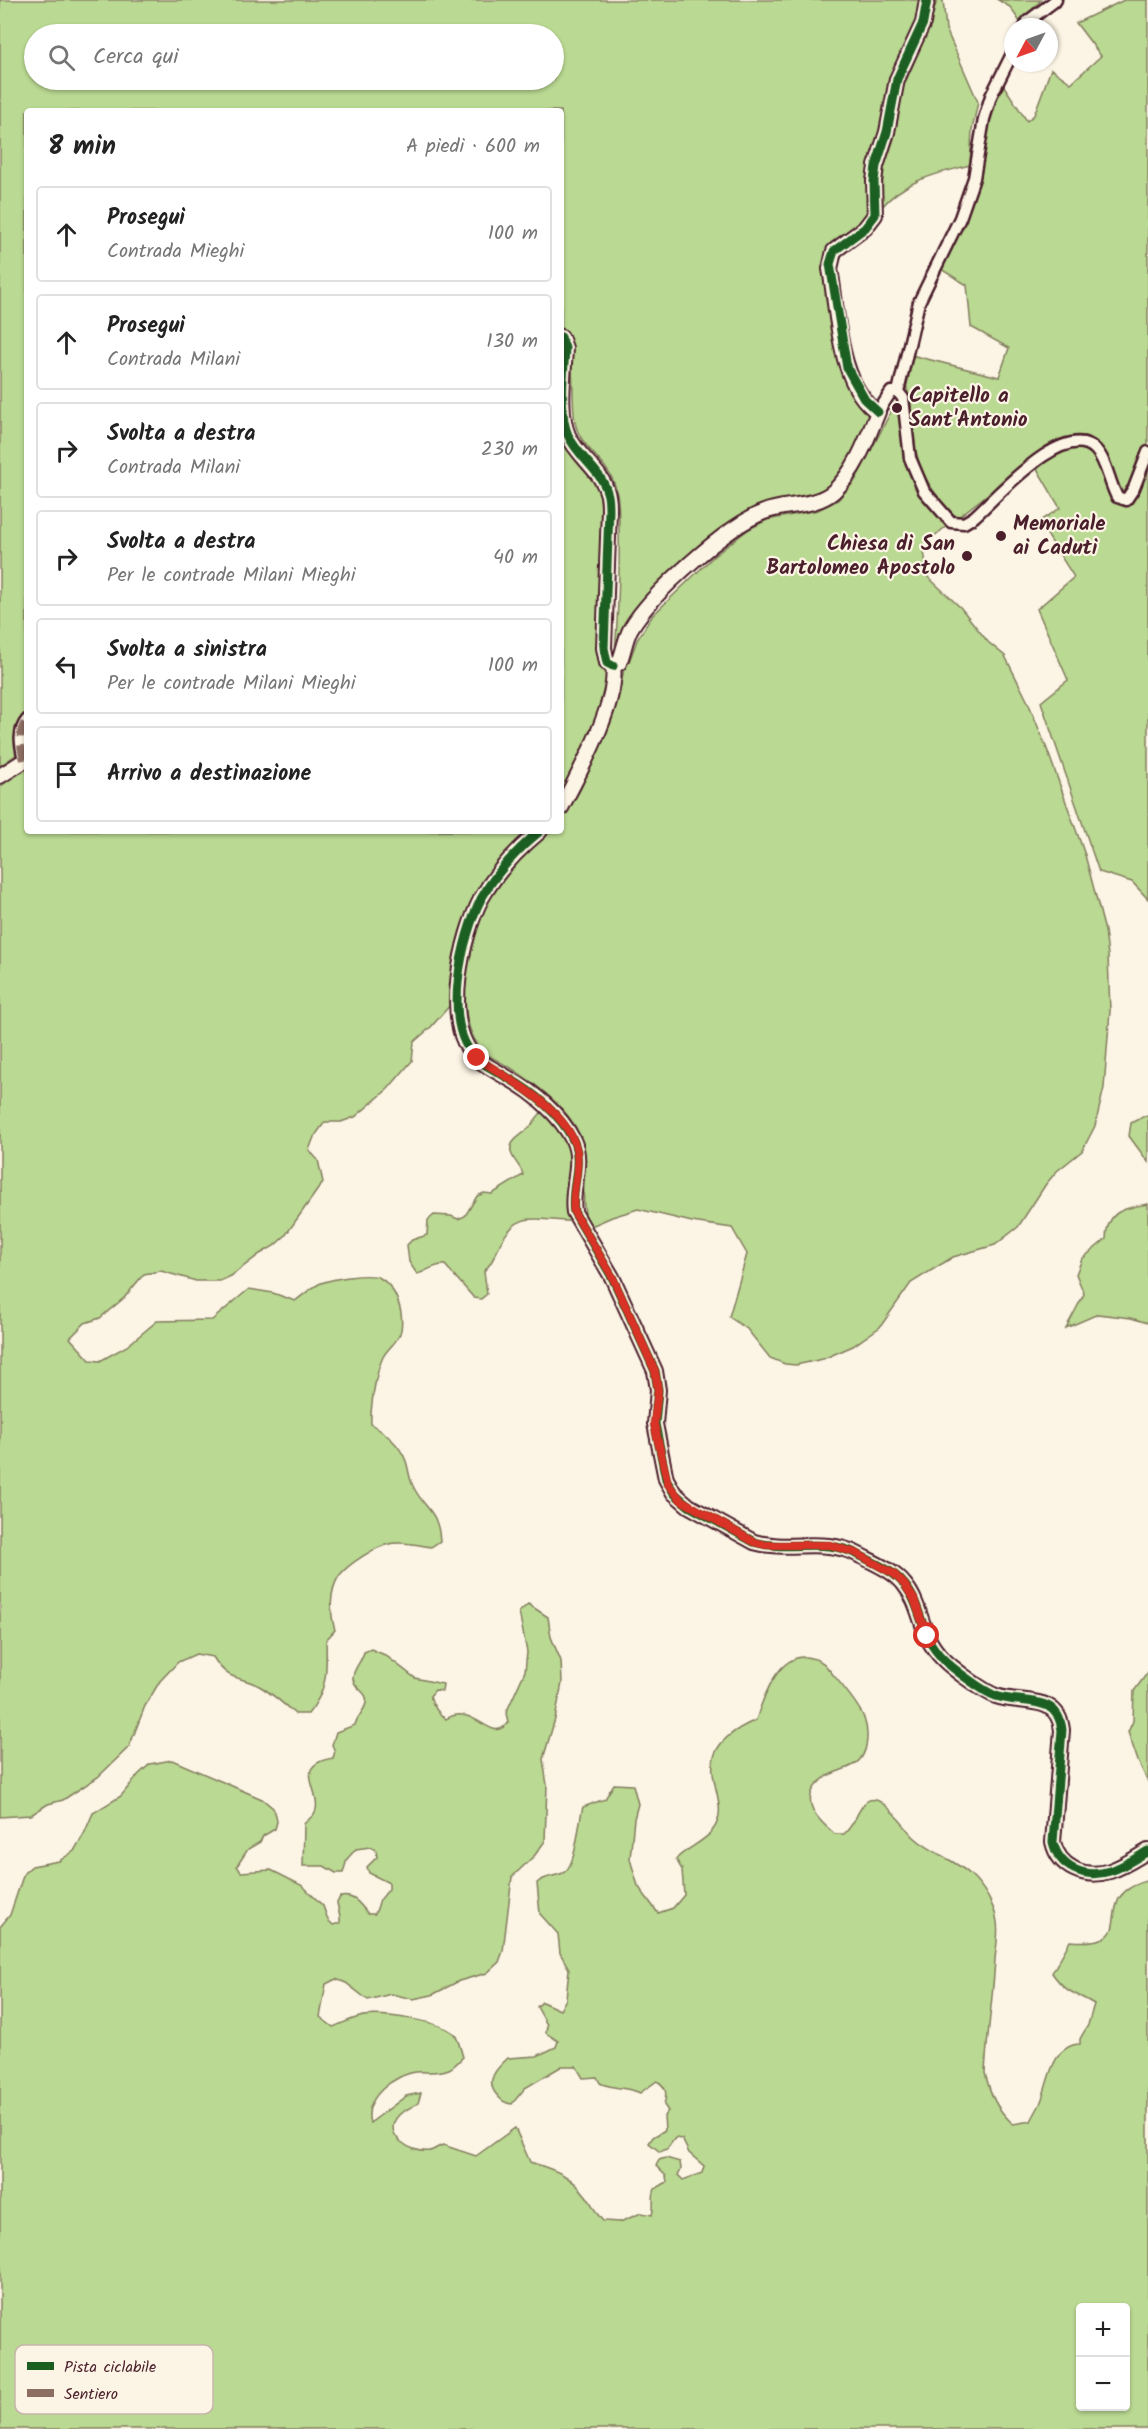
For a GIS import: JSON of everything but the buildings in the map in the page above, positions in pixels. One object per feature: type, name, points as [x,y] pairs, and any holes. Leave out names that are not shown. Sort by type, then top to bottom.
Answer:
[{"type":"street","points":[[878,412],[868,405],[847,368],[830,264],[834,250],[865,228],[874,215],[876,166],[887,132],[897,79],[922,23],[927,0]]},
{"type":"street","points":[[1032,18],[1056,0]]},
{"type":"street","points":[[898,392],[919,302],[960,218],[974,178],[984,119],[1004,71]]},
{"type":"street","points":[[564,345],[564,384]]},
{"type":"street","points":[[614,666],[619,663],[626,640],[643,611],[712,545],[758,514],[810,502],[834,490],[847,475],[859,455],[878,412],[891,392],[898,392]]},
{"type":"street","points":[[898,392],[903,398],[910,458],[924,490],[951,522],[964,523],[974,517],[1042,456],[1069,442],[1085,442],[1096,450],[1106,467],[1117,497],[1126,500],[1134,488],[1148,452]]},
{"type":"street","points":[[564,424],[578,453],[607,490],[609,510],[604,648],[607,663],[614,666]]},
{"type":"street","points":[[564,802],[593,745],[615,678],[614,666]]},
{"type":"street","points":[[24,726],[20,744],[24,755]]},
{"type":"street","points":[[0,776],[24,761]]},
{"type":"street","points":[[537,834],[511,857],[482,897],[476,910],[462,961],[457,1015],[460,1032],[473,1054],[542,1101],[572,1137],[578,1161],[573,1201],[579,1223],[612,1276],[655,1371],[658,1390],[654,1424],[666,1479],[674,1493],[689,1506],[754,1542],[766,1545],[838,1546],[894,1574],[914,1599],[931,1643],[943,1659],[991,1694],[1006,1699],[1042,1703],[1059,1716],[1062,1730],[1053,1842],[1058,1856],[1064,1863],[1082,1872],[1105,1873],[1148,1851]]},
{"type":"green space","points":[[0,0],[923,0],[871,166],[865,225],[834,248],[829,270],[858,396],[870,416],[857,449],[828,487],[822,491],[761,505],[741,515],[703,544],[639,605],[629,620],[615,653],[619,560],[617,494],[605,467],[577,431],[572,364],[564,338],[564,108],[24,108],[24,749],[0,766]]},
{"type":"green space","points":[[937,0],[943,0],[946,29],[978,102],[972,130],[970,165],[933,175],[910,185],[889,199],[880,209],[884,168],[894,139],[903,88],[930,25]]},
{"type":"green space","points":[[998,0],[1041,0],[1024,18],[1017,18],[1010,7]]},
{"type":"green space","points":[[1124,0],[1148,0],[1148,899],[1132,882],[1099,872],[1041,702],[1068,680],[1037,609],[1074,577],[1039,522],[1060,508],[1032,460],[957,518],[934,491],[920,467],[906,383],[911,355],[999,377],[1009,348],[971,327],[967,285],[939,268],[956,235],[990,109],[1002,83],[1027,121],[1034,115],[1050,72],[1055,72],[1071,83],[1101,56],[1076,23]]},
{"type":"green space","points":[[899,405],[902,442],[914,484],[922,497],[948,525],[923,545],[928,577],[961,608],[988,642],[1005,656],[1028,702],[1047,749],[1085,855],[1105,931],[1108,955],[1110,1011],[1104,1088],[1095,1126],[1082,1151],[1057,1171],[1046,1184],[1018,1227],[995,1245],[953,1257],[911,1283],[880,1327],[853,1346],[823,1359],[796,1365],[785,1364],[770,1358],[747,1329],[729,1317],[747,1254],[732,1228],[692,1222],[638,1209],[589,1227],[584,1204],[583,1146],[579,1134],[567,1115],[550,1097],[520,1074],[489,1056],[478,1045],[467,1015],[466,977],[478,923],[493,894],[508,873],[537,841],[548,834],[564,834],[564,816],[579,792],[597,754],[620,690],[624,668],[629,662],[637,640],[652,616],[714,556],[749,529],[767,520],[818,510],[838,500],[855,481],[894,406]]},
{"type":"green space","points":[[564,438],[599,488],[602,517],[599,656],[610,680],[611,692],[564,791]]},
{"type":"green space","points":[[24,768],[24,834],[525,834],[500,861],[472,902],[464,923],[452,1003],[414,1042],[412,1061],[388,1089],[355,1117],[341,1122],[325,1122],[314,1137],[309,1150],[318,1160],[323,1182],[285,1236],[231,1276],[220,1281],[196,1281],[161,1271],[144,1274],[124,1298],[100,1318],[85,1323],[70,1338],[90,1360],[100,1361],[127,1346],[157,1321],[212,1320],[249,1289],[273,1293],[295,1301],[326,1281],[360,1276],[380,1278],[390,1287],[398,1301],[402,1323],[400,1334],[383,1357],[378,1371],[371,1424],[382,1431],[400,1449],[418,1496],[437,1523],[440,1541],[431,1547],[399,1543],[383,1546],[355,1561],[339,1576],[332,1595],[331,1610],[335,1630],[326,1640],[323,1688],[308,1714],[295,1714],[261,1687],[224,1671],[213,1657],[196,1654],[178,1662],[160,1681],[145,1706],[129,1747],[98,1777],[63,1800],[48,1804],[31,1815],[0,1817],[0,787]]},
{"type":"green space","points":[[543,1111],[564,1138],[573,1162],[576,1221],[533,1219],[516,1224],[501,1242],[492,1261],[484,1271],[487,1294],[481,1299],[474,1298],[445,1265],[417,1274],[409,1262],[407,1245],[412,1240],[427,1235],[428,1220],[434,1215],[451,1216],[458,1219],[465,1216],[477,1196],[484,1193],[492,1194],[523,1175],[512,1155],[511,1146]]},
{"type":"green space","points":[[1148,1116],[1148,1162],[1129,1136],[1131,1123]]},
{"type":"green space","points":[[1148,1204],[1148,1323],[1131,1318],[1098,1314],[1066,1328],[1084,1294],[1076,1274],[1082,1259],[1106,1239],[1109,1222],[1118,1212]]},
{"type":"green space","points":[[528,1604],[548,1617],[551,1637],[561,1661],[562,1683],[555,1719],[543,1759],[547,1785],[545,1841],[535,1855],[512,1877],[503,1951],[499,1962],[487,1973],[459,1981],[432,1995],[413,1999],[391,1994],[368,2000],[346,1983],[336,1979],[326,1984],[320,2017],[333,2027],[352,2019],[373,2015],[412,2019],[449,2030],[455,2035],[460,2046],[463,2057],[451,2068],[407,2074],[382,2089],[371,2105],[370,2123],[406,2096],[421,2093],[418,2103],[400,2114],[394,2123],[393,2130],[401,2142],[415,2149],[430,2151],[443,2145],[476,2156],[515,2128],[530,2162],[568,2178],[581,2189],[603,2221],[620,2222],[641,2213],[652,2215],[655,2189],[667,2182],[666,2176],[656,2166],[659,2160],[666,2158],[680,2162],[681,2169],[678,2175],[683,2180],[702,2173],[704,2166],[689,2153],[682,2139],[675,2138],[667,2149],[660,2152],[649,2143],[653,2137],[665,2130],[664,2116],[668,2111],[664,2105],[666,2094],[664,2088],[657,2081],[640,2093],[605,2085],[600,2083],[597,2077],[583,2078],[576,2066],[562,2066],[525,2088],[512,2104],[503,2101],[496,2094],[492,2079],[496,2070],[508,2058],[537,2056],[556,2047],[558,2041],[546,2033],[547,2025],[537,2007],[542,2002],[560,2010],[566,1999],[569,1969],[560,1953],[558,1934],[540,1914],[537,1883],[568,1869],[574,1853],[583,1807],[605,1799],[614,1784],[633,1785],[638,1804],[630,1859],[638,1886],[658,1913],[673,1908],[684,1895],[682,1870],[676,1859],[708,1835],[719,1818],[719,1804],[713,1776],[713,1762],[718,1748],[731,1734],[756,1720],[768,1689],[781,1668],[800,1657],[817,1660],[826,1666],[857,1705],[864,1718],[867,1743],[860,1760],[826,1777],[817,1785],[810,1800],[815,1814],[835,1834],[844,1834],[864,1804],[870,1800],[877,1800],[891,1810],[921,1843],[971,1875],[984,1890],[994,1909],[998,1936],[985,2073],[995,2101],[1002,2113],[1013,2124],[1031,2121],[1040,2104],[1052,2066],[1063,2051],[1070,2046],[1080,2044],[1094,2004],[1067,1989],[1052,1973],[1070,1941],[1094,1941],[1110,1934],[1120,1897],[1129,1888],[1148,1880],[1148,2429],[0,2429],[0,1927],[10,1915],[24,1873],[32,1866],[59,1861],[74,1851],[93,1813],[121,1796],[150,1764],[172,1760],[262,1799],[273,1808],[277,1822],[275,1829],[248,1849],[237,1866],[241,1872],[271,1870],[303,1886],[323,1906],[328,1920],[333,1925],[340,1923],[337,1903],[340,1897],[353,1898],[368,1914],[375,1914],[380,1900],[389,1889],[389,1883],[369,1873],[367,1867],[377,1857],[376,1850],[370,1847],[356,1849],[347,1859],[343,1873],[336,1873],[324,1866],[303,1866],[304,1824],[313,1816],[316,1809],[310,1772],[313,1766],[320,1761],[333,1758],[335,1751],[332,1745],[336,1732],[355,1725],[364,1709],[366,1696],[354,1683],[353,1675],[364,1652],[371,1649],[385,1655],[415,1678],[443,1684],[442,1691],[435,1690],[430,1696],[436,1709],[446,1719],[456,1715],[465,1715],[496,1730],[508,1722],[506,1713],[525,1671],[527,1652],[519,1612]]},
{"type":"green space","points":[[1148,1672],[1148,1782],[1128,1732],[1133,1721],[1134,1691]]},
{"type":"marked path","points":[[24,725],[21,744],[24,760]]},
{"type":"cycle path","points":[[878,412],[865,400],[847,368],[830,264],[834,251],[865,228],[875,215],[876,166],[887,132],[897,79],[923,23],[927,0]]},
{"type":"cycle path","points":[[564,345],[564,363]]},
{"type":"cycle path","points":[[564,420],[572,443],[600,477],[609,498],[604,648],[607,663],[613,666]]},
{"type":"cycle path","points":[[537,834],[500,871],[481,899],[474,915],[467,934],[458,979],[459,1022],[464,1041],[474,1056],[536,1097],[561,1121],[573,1140],[577,1158],[574,1212],[612,1277],[655,1371],[658,1390],[655,1424],[666,1479],[674,1493],[689,1506],[754,1542],[767,1545],[819,1545],[845,1549],[876,1563],[894,1575],[912,1596],[931,1644],[949,1664],[976,1685],[996,1696],[1046,1705],[1054,1710],[1059,1718],[1062,1730],[1053,1842],[1061,1859],[1074,1869],[1091,1874],[1120,1867],[1148,1851]]},
{"type":"place","name":"Capitello a Sant'Antonio","points":[[897,408]]},
{"type":"place","name":"Memoriale ai Caduti","points":[[1001,536]]},
{"type":"place","name":"Chiesa di San Bartolomeo Apostolo","points":[[967,556]]},
{"type":"route","points":[[477,1058],[542,1101],[575,1143],[578,1161],[573,1201],[574,1212],[612,1276],[655,1371],[658,1390],[654,1424],[666,1479],[674,1493],[689,1506],[754,1542],[766,1545],[838,1546],[894,1574],[914,1599],[927,1636]]}]
